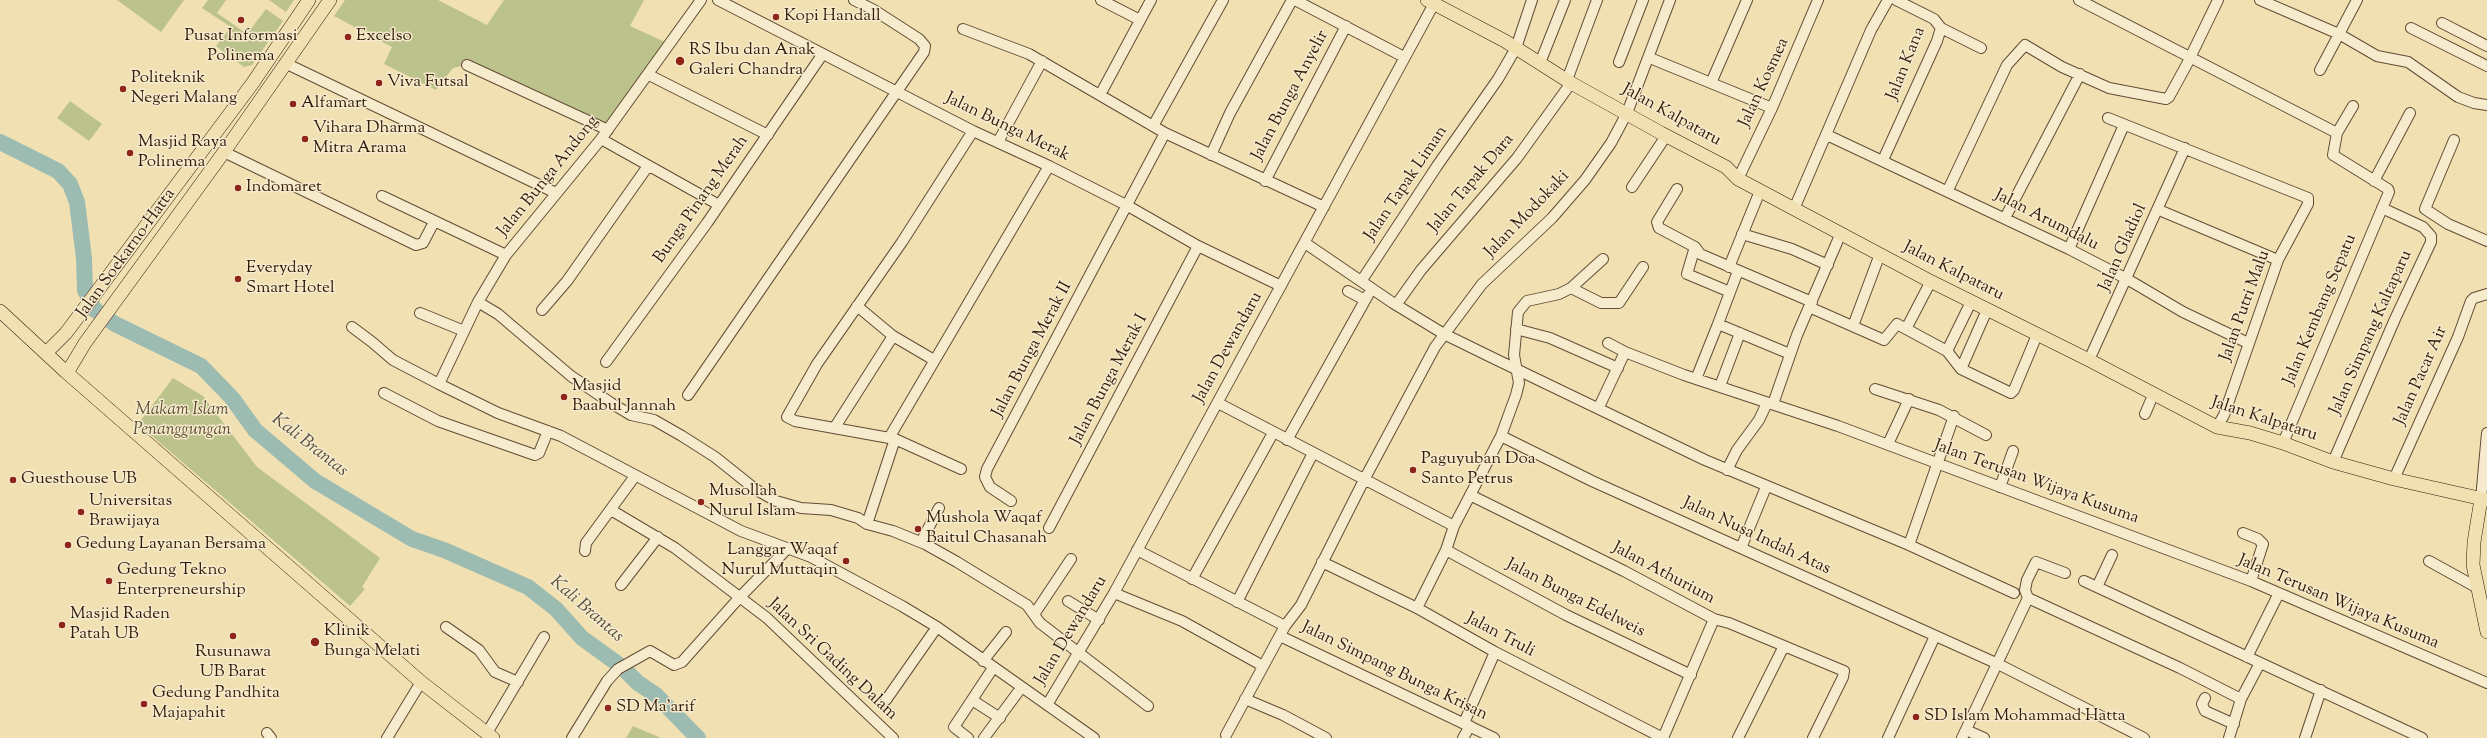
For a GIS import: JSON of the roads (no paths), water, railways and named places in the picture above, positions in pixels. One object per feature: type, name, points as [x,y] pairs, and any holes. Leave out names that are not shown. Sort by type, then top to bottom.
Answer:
[{"type":"main road","name":"Jalan Soekarno-Hatta","points":[[46,353],[66,333],[252,84],[310,0]]},
{"type":"main road","name":"Jalan Soekarno-Hatta","points":[[67,373],[85,343],[224,152],[330,0]]},
{"type":"main road","name":"Jalan Kalpataru","points":[[1432,1],[1516,48],[1569,82],[1666,136],[1726,167],[1738,179],[1760,191],[1971,302],[2154,393],[2217,427],[2250,433],[2283,443],[2333,462],[2394,479],[2485,493]]},
{"type":"main road","points":[[0,311],[67,373],[269,547],[422,682],[490,736]]},
{"type":"main road","points":[[2485,493],[2474,542],[2473,565],[2487,632]]},
{"type":"street","name":"Jalan Bunga Andong","points":[[439,384],[478,302],[506,255],[608,130],[649,75],[701,0]]},
{"type":"street","name":"Jalan Bunga Merak","points":[[718,0],[822,55],[973,131],[1128,206],[1198,246],[1282,286]]},
{"type":"street","points":[[688,395],[896,91],[917,65],[925,46],[919,39],[874,10],[854,0]]},
{"type":"street","points":[[1101,0],[1140,20]]},
{"type":"street","points":[[1100,95],[1151,0]]},
{"type":"street","points":[[1153,126],[1223,0]]},
{"type":"street","points":[[1211,154],[1230,114],[1294,0],[1404,57]]},
{"type":"street","name":"Jalan Tapak Liman","points":[[1362,280],[1437,166],[1487,96],[1516,48],[1532,0]]},
{"type":"street","points":[[1540,63],[1565,0]]},
{"type":"street","name":"Jalan Tapak Dara","points":[[1396,305],[1421,270],[1517,158],[1569,82],[1597,0]]},
{"type":"street","points":[[1619,62],[1643,0]]},
{"type":"street","name":"Jalan Modokaki","points":[[1226,734],[1282,631],[1301,605],[1418,375],[1444,334],[1482,284],[1552,218],[1585,180],[1603,155],[1627,113],[1650,58],[1670,0]]},
{"type":"street","points":[[1711,83],[1747,0]]},
{"type":"street","name":"Jalan Kosmea","points":[[1738,179],[1772,108],[1818,0]]},
{"type":"street","points":[[1794,209],[1828,135],[1871,30],[1888,0]]},
{"type":"street","name":"Jalan Kana","points":[[1883,160],[1941,28],[1934,19],[1896,0]]},
{"type":"street","points":[[2079,0],[2337,133]]},
{"type":"street","points":[[1948,190],[2007,65],[2025,46],[2062,67],[2109,88],[2166,98],[2169,97],[2190,58],[2218,0]]},
{"type":"street","points":[[2260,0],[2338,34],[2377,56],[2408,62],[2465,101],[2487,105]]},
{"type":"street","points":[[2320,70],[2357,0]]},
{"type":"street","name":"Jalan Dewandaru","points":[[1047,705],[1099,620],[1282,286],[1404,57],[1432,1]]},
{"type":"street","points":[[2442,23],[2487,46]]},
{"type":"street","name":"Jalan Bunga Anyelir","points":[[1265,181],[1346,26]]},
{"type":"street","points":[[1941,28],[1981,48]]},
{"type":"street","points":[[2411,28],[2487,66]]},
{"type":"street","points":[[963,29],[1003,42],[1042,61],[1165,133],[1265,181],[1324,207]]},
{"type":"street","name":"Bunga Pinang Merah","points":[[606,362],[719,205],[822,55]]},
{"type":"street","points":[[1650,58],[1772,108]]},
{"type":"street","points":[[998,142],[1042,61]]},
{"type":"street","points":[[285,64],[556,193]]},
{"type":"street","points":[[467,65],[608,130]]},
{"type":"street","points":[[2004,218],[2080,74]]},
{"type":"street","points":[[649,75],[768,135]]},
{"type":"street","points":[[2353,106],[2337,133],[2332,149],[2334,158],[2374,181],[2386,200]]},
{"type":"street","points":[[2374,181],[2410,113]]},
{"type":"street","points":[[2108,118],[2186,148]]},
{"type":"street","points":[[2069,249],[2124,125]]},
{"type":"street","points":[[961,469],[892,439],[835,427],[795,421],[788,418],[787,415],[816,364],[902,242],[973,131]]},
{"type":"street","name":"Jalan Bunga Merak II","points":[[1011,501],[990,487],[985,477],[987,469],[1128,206],[1165,133]]},
{"type":"street","name":"Jalan Arumdalu","points":[[1828,135],[1948,190],[2069,249],[2127,279],[2183,312],[2248,343]]},
{"type":"street","points":[[1632,187],[1666,136]]},
{"type":"street","points":[[601,139],[719,205]]},
{"type":"street","points":[[2454,140],[2425,209],[2448,224],[2487,240]]},
{"type":"street","name":"Jalan Putri Malu","points":[[2186,148],[2308,198],[2308,204],[2278,260],[2224,415],[2217,427]]},
{"type":"street","name":"Jalan Gladiol","points":[[2089,360],[2159,210],[2186,148]]},
{"type":"street","points":[[224,152],[416,245],[423,243],[434,222]]},
{"type":"street","points":[[542,310],[567,281],[648,166]]},
{"type":"street","points":[[867,524],[892,439],[934,360],[1048,166]]},
{"type":"street","points":[[1677,188],[1656,225],[1695,247],[1700,254],[1810,304],[1884,340],[1896,324],[1947,352],[1961,369],[2011,393],[2014,390],[2037,335]]},
{"type":"street","points":[[1696,379],[1730,292],[1733,269],[1742,234],[1760,191]]},
{"type":"street","points":[[382,196],[506,255]]},
{"type":"street","name":"Jalan Simpang Kaltaparu","points":[[2333,462],[2432,239],[2429,233],[2386,200]]},
{"type":"street","name":"Jalan Kembang Sepatu","points":[[2283,443],[2386,200]]},
{"type":"street","points":[[2159,210],[2278,260]]},
{"type":"street","points":[[1727,470],[1737,450],[1770,403],[1785,374],[1790,354],[1810,304],[1842,233]]},
{"type":"street","points":[[1742,234],[1792,249],[1828,265]]},
{"type":"street","points":[[1305,243],[1362,280],[1396,305],[1444,334],[1599,407],[1727,470],[1908,545],[2014,593]]},
{"type":"street","name":"Jalan Bunga Merak I","points":[[1048,528],[1198,246]]},
{"type":"street","points":[[1695,247],[1687,274],[1730,292]]},
{"type":"street","points":[[1853,326],[1880,254]]},
{"type":"street","points":[[1417,608],[1446,550],[1454,526],[1488,458],[1501,436],[1519,383],[1514,355],[1518,312],[1527,300],[1560,294],[1571,288],[1603,259]]},
{"type":"street","points":[[1571,288],[1601,303],[1619,303],[1643,267]]},
{"type":"street","points":[[1906,329],[1931,281]]},
{"type":"street","points":[[1287,440],[1367,298],[1348,291]]},
{"type":"street","name":"Jalan Pacar Air","points":[[2394,479],[2458,337],[2470,301],[2474,298],[2487,294]]},
{"type":"street","points":[[478,302],[498,314],[571,376],[623,410],[654,420],[699,446],[767,496],[783,504],[831,510],[858,518],[867,524],[893,531],[921,542],[1027,605],[1035,613],[1040,623],[1148,706]]},
{"type":"street","points":[[1947,352],[1971,302]]},
{"type":"street","points":[[857,306],[893,336],[934,360]]},
{"type":"street","points":[[1961,369],[1987,310]]},
{"type":"street","points":[[420,312],[464,331]]},
{"type":"street","points":[[1718,324],[1790,354]]},
{"type":"street","points":[[352,328],[372,342],[393,360],[439,384],[498,413],[548,431],[741,532],[811,557],[902,606],[937,627],[1021,688],[1094,738]]},
{"type":"street","points":[[1516,329],[1550,338],[1618,368]]},
{"type":"street","points":[[1720,386],[1740,333]]},
{"type":"street","points":[[835,427],[893,336]]},
{"type":"street","name":"Jalan Terusan Wijaya Kusuma","points":[[1608,343],[1625,352],[1696,379],[1888,444],[1937,464],[2251,581],[2487,683]]},
{"type":"street","points":[[1599,407],[1625,352]]},
{"type":"street","points":[[1875,389],[1909,399],[1954,416],[1986,435]]},
{"type":"street","points":[[384,393],[438,421],[535,455],[539,453],[548,431]]},
{"type":"street","points":[[2145,414],[2154,393]]},
{"type":"street","points":[[1888,444],[1909,399]]},
{"type":"street","points":[[1218,403],[1454,526]]},
{"type":"street","points":[[1908,545],[1954,416]]},
{"type":"street","points":[[1192,579],[1273,433]]},
{"type":"street","points":[[2485,493],[2487,433]]},
{"type":"street","name":"Jalan Nusa Indah Atas","points":[[1501,436],[1741,548],[1998,664],[2144,738]]},
{"type":"street","points":[[2000,487],[2013,451]]},
{"type":"street","points":[[1237,602],[1313,453]]},
{"type":"street","points":[[585,551],[586,543],[635,476]]},
{"type":"street","points":[[1741,548],[1766,486]]},
{"type":"street","name":"Jalan Athurium","points":[[1470,495],[1624,571],[1714,619],[1729,623],[1845,672],[1813,738]]},
{"type":"street","points":[[921,542],[939,508]]},
{"type":"street","name":"Jalan Sri Gading Dalam","points":[[611,510],[641,530],[658,537],[766,618],[893,738]]},
{"type":"street","points":[[2243,533],[2258,538],[2263,544],[2251,581]]},
{"type":"street","points":[[621,585],[658,537]]},
{"type":"street","points":[[572,738],[607,681],[618,669],[646,653],[653,651],[674,665],[678,665],[786,549]]},
{"type":"street","name":"Jalan Simpang Bunga Krisan","points":[[1137,550],[1237,602],[1282,631],[1494,738]]},
{"type":"street","name":"Jalan Bunga Edelweis","points":[[1446,550],[1566,615],[1691,675]]},
{"type":"street","points":[[2097,587],[2112,555]]},
{"type":"street","points":[[1035,613],[1071,559]]},
{"type":"street","points":[[2429,561],[2481,603]]},
{"type":"street","name":"Jalan Truli","points":[[1322,562],[1417,608],[1495,652],[1663,738]]},
{"type":"street","points":[[2065,573],[2036,562],[2027,580],[2025,590],[2028,598],[2180,668],[2241,700]]},
{"type":"street","points":[[2084,581],[2321,690],[2409,736],[2422,738]]},
{"type":"street","points":[[1114,593],[1182,621],[1263,666]]},
{"type":"street","points":[[2247,657],[2279,593]]},
{"type":"street","points":[[1984,738],[1964,734],[2028,598]]},
{"type":"street","points":[[1068,601],[1099,620]]},
{"type":"street","points":[[1663,738],[1714,619]]},
{"type":"street","points":[[446,627],[479,650],[495,672],[518,682]]},
{"type":"street","points":[[886,700],[937,627]]},
{"type":"street","points":[[983,661],[1006,632]]},
{"type":"street","points":[[1888,738],[1935,636]]},
{"type":"street","points":[[490,736],[518,682],[544,637]]},
{"type":"street","points":[[1738,738],[1784,646]]},
{"type":"street","points":[[1463,738],[1495,652]]},
{"type":"street","points":[[2229,738],[2241,700],[2260,663]]},
{"type":"street","points":[[968,738],[954,727],[994,668]]},
{"type":"street","points":[[387,738],[422,682]]},
{"type":"street","points":[[984,738],[1021,688]]},
{"type":"street","points":[[2305,738],[2321,690]]},
{"type":"street","points":[[2205,698],[2202,704],[2205,711],[2234,724]]},
{"type":"street","points":[[972,700],[1000,718]]},
{"type":"street","points":[[1245,700],[1283,715],[1326,738]]},
{"type":"waterway","name":"Kali Brantas","points":[[0,142],[58,171],[70,184],[77,202],[84,258],[85,290],[94,309],[115,324],[201,366],[232,398],[255,430],[315,481],[412,539],[444,550],[528,587],[556,609],[582,638],[622,667],[638,683],[656,695],[698,738]]},
{"type":"place","name":"Kopi Handall","points":[[776,17]]},
{"type":"place","name":"Pusat Informasi Polinema","points":[[241,20]]},
{"type":"place","name":"Excelso","points":[[348,37]]},
{"type":"place","name":"RS Ibu dan Anak Galeri Chandra","points":[[680,61]]},
{"type":"place","name":"Viva Futsal","points":[[379,83]]},
{"type":"place","name":"Politeknik Negeri Malang","points":[[123,89]]},
{"type":"place","name":"Alfamart","points":[[293,104]]},
{"type":"place","name":"Vihara Dharma Mitra Arama","points":[[305,139]]},
{"type":"place","name":"Masjid Raya Polinema","points":[[130,153]]},
{"type":"place","name":"Indomaret","points":[[238,188]]},
{"type":"place","name":"Everyday Smart Hotel","points":[[238,279]]},
{"type":"place","name":"Masjid Baabul Jannah","points":[[564,397]]},
{"type":"place","name":"Paguyuban Doa Santo Petrus","points":[[1413,470]]},
{"type":"place","name":"Guesthouse UB","points":[[13,480]]},
{"type":"place","name":"Musollah Nurul Islam","points":[[701,502]]},
{"type":"place","name":"Universitas Brawijaya","points":[[81,512]]},
{"type":"place","name":"Mushola Waqaf Baitul Chasanah","points":[[918,529]]},
{"type":"place","name":"Gedung Layanan Bersama","points":[[68,545]]},
{"type":"place","name":"Langgar Waqaf Nurul Muttaqin","points":[[846,561]]},
{"type":"place","name":"Gedung Tekno Enterpreneurship","points":[[109,581]]},
{"type":"place","name":"Masjid Raden Patah UB","points":[[62,625]]},
{"type":"place","name":"Rusunawa UB Barat","points":[[233,636]]},
{"type":"place","name":"Klinik Bunga Melati","points":[[315,642]]},
{"type":"place","name":"Gedung Pandhita Majapahit","points":[[144,704]]},
{"type":"place","name":"SD Ma'arif","points":[[608,708]]},
{"type":"place","name":"SD Islam Mohammad Hatta","points":[[1916,717]]},
{"type":"park label","name":"Makam Islam Penanggungan","points":[[182,421]]}]
